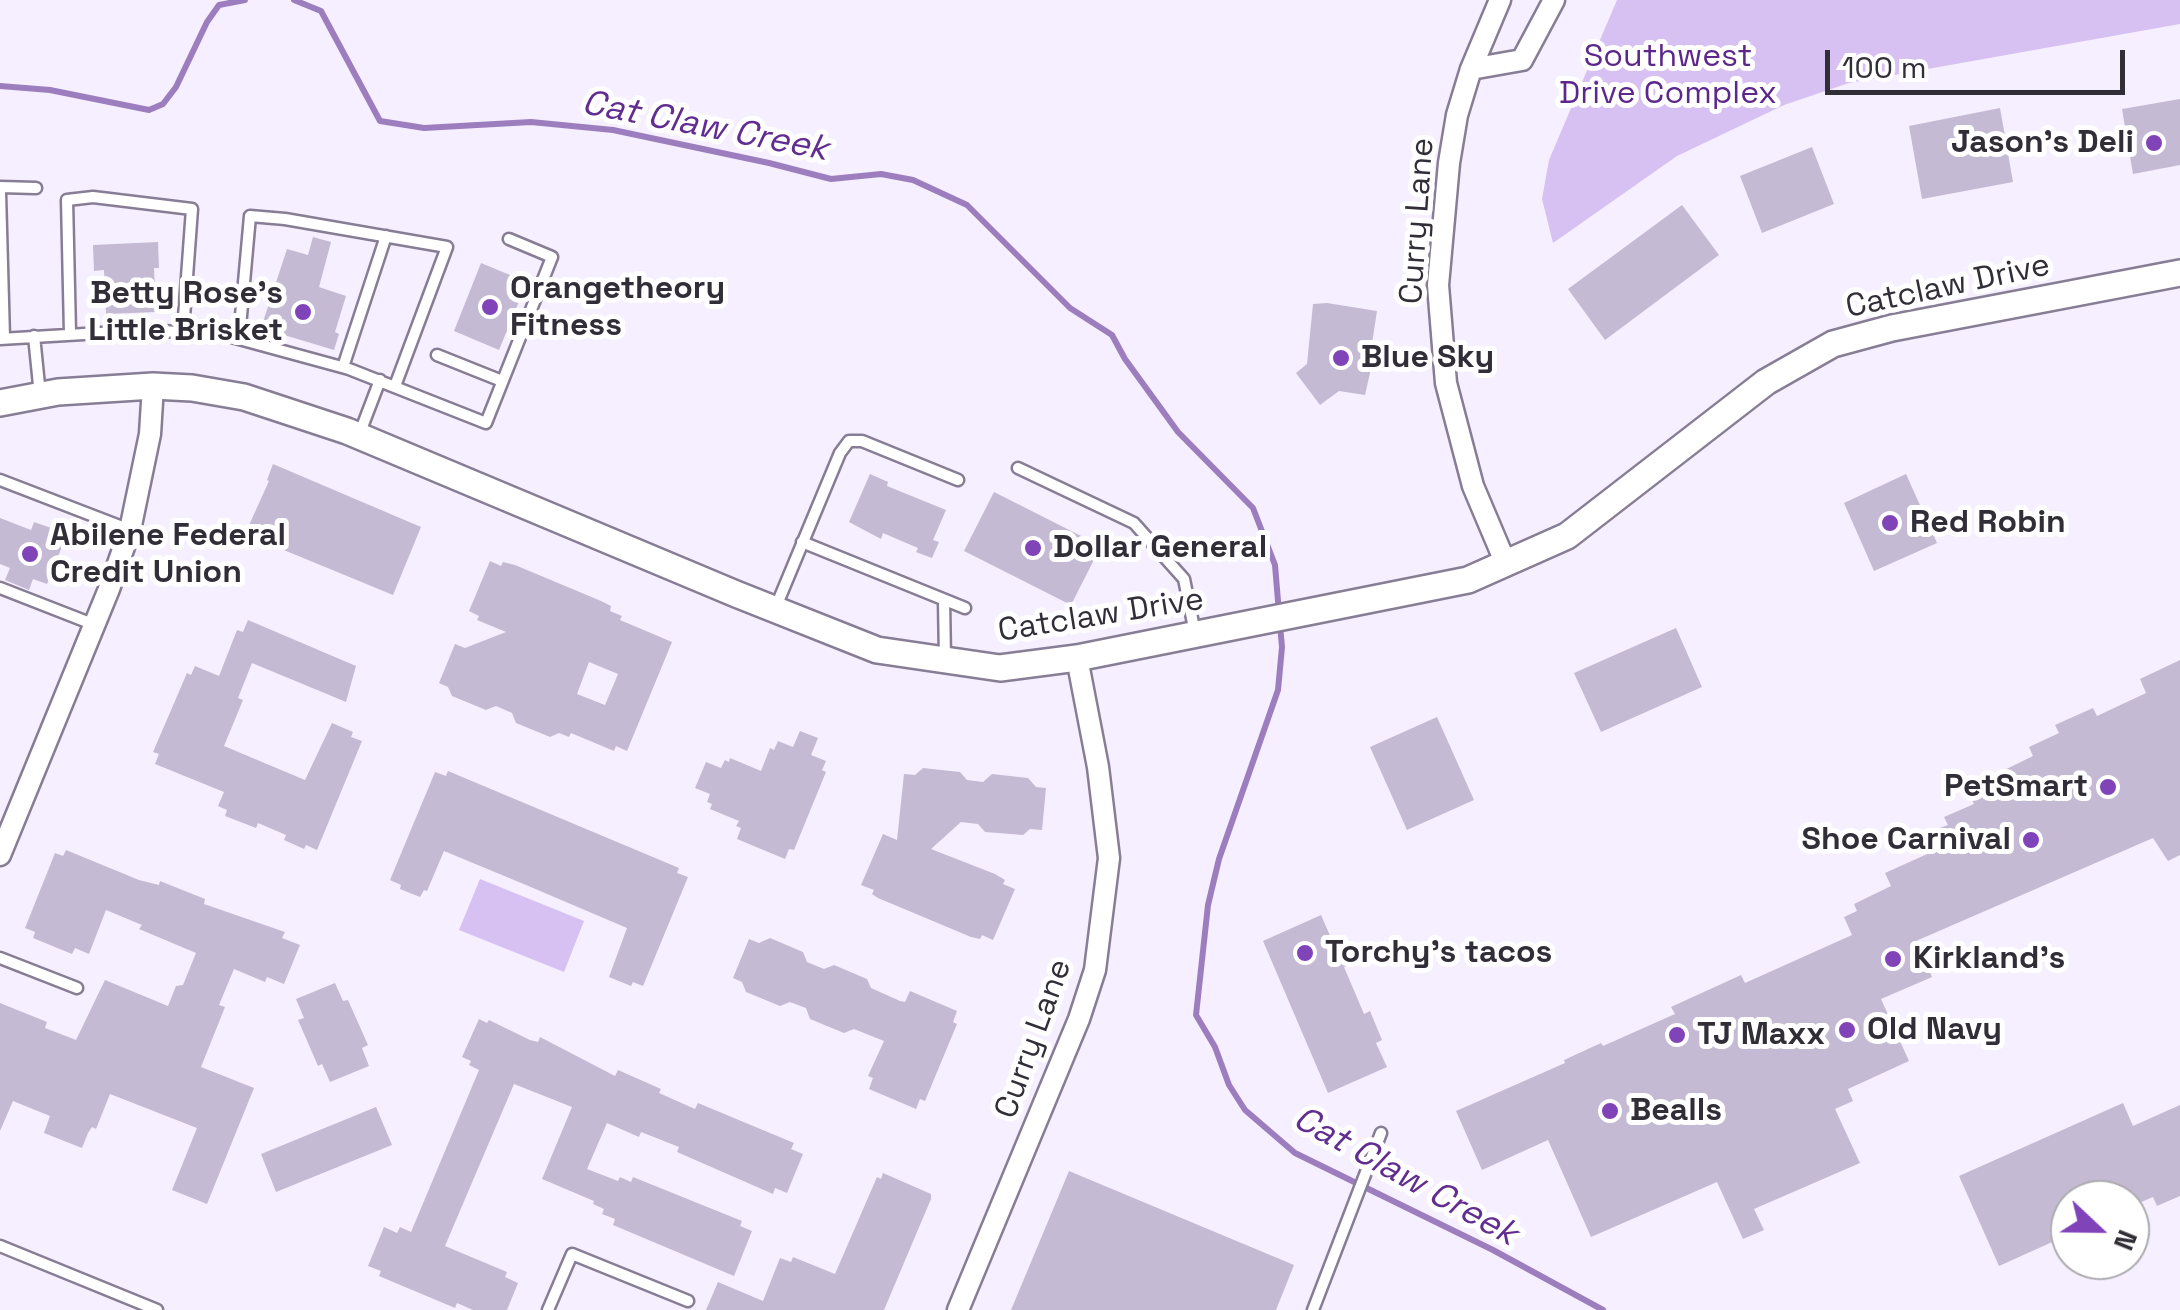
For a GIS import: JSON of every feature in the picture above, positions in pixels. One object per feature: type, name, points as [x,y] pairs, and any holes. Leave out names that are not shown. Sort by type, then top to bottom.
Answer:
[{"type":"street","name":"Curry Lane","points":[[1500,0],[1457,115],[1438,284],[1446,383],[1473,486],[1506,564]]},
{"type":"street","points":[[1471,70],[1522,60],[1554,0]]},
{"type":"street","name":"Catclaw Drive","points":[[0,403],[40,395],[154,386],[192,388],[290,410],[877,650],[1000,668],[1078,658],[1468,580],[1567,536],[1766,382],[1833,344],[1892,328],[2180,273]]},
{"type":"street","points":[[0,855],[130,530],[150,434],[154,386]]},
{"type":"street","name":"Curry Lane","points":[[958,1310],[1079,1019],[1094,970],[1110,858],[1078,658]]},
{"type":"lane","points":[[36,188],[0,190],[2,339],[183,331],[239,338],[342,367],[486,422],[552,257],[508,239]]},
{"type":"lane","points":[[70,334],[67,200],[93,197],[192,208],[183,331]]},
{"type":"lane","points":[[239,338],[250,216],[447,247],[395,386]]},
{"type":"lane","points":[[342,367],[386,236]]},
{"type":"lane","points":[[34,336],[40,395]]},
{"type":"lane","points":[[437,354],[502,381]]},
{"type":"lane","points":[[359,436],[380,380]]},
{"type":"lane","points":[[774,610],[848,441],[862,441],[958,480]]},
{"type":"lane","points":[[1018,468],[1134,523],[1184,579],[1196,634]]},
{"type":"lane","points":[[0,480],[130,530]]},
{"type":"lane","points":[[802,542],[965,608]]},
{"type":"lane","points":[[0,588],[95,625]]},
{"type":"lane","points":[[944,600],[946,662]]},
{"type":"lane","points":[[0,958],[77,988]]},
{"type":"lane","points":[[1313,1310],[1381,1133]]},
{"type":"lane","points":[[0,1246],[157,1310]]},
{"type":"lane","points":[[548,1310],[572,1254],[688,1300]]},
{"type":"green space","name":"Southwest Drive Complex","points":[[1617,0],[2180,0],[2180,24],[1849,83],[1784,105],[1677,156],[1553,243],[1542,199],[1549,160]]},
{"type":"green space","points":[[480,879],[584,921],[564,972],[459,930]]},
{"type":"building","name":"Jason's Deli","points":[[2180,99],[2180,165],[2133,174],[2122,109]]},
{"type":"building","points":[[2000,108],[2013,182],[1922,199],[1909,126]]},
{"type":"building","points":[[1812,147],[1834,204],[1762,233],[1740,176]]},
{"type":"building","points":[[1682,205],[1719,255],[1605,340],[1568,289]]},
{"type":"building","name":"Betty Rose's Little Brisket","points":[[313,237],[331,242],[319,287],[346,296],[334,350],[261,328],[287,249],[308,255]]},
{"type":"building","points":[[158,242],[159,268],[154,268],[156,312],[106,314],[104,270],[94,271],[93,245]]},
{"type":"building","name":"Orangetheory Fitness","points":[[481,263],[527,282],[499,350],[454,331]]},
{"type":"building","name":"Blue Sky","points":[[1313,304],[1377,311],[1371,350],[1375,351],[1365,395],[1339,391],[1320,405],[1296,373],[1307,364]]},
{"type":"building","points":[[273,464],[421,527],[393,595],[245,534]]},
{"type":"building","points":[[870,474],[888,482],[887,486],[946,510],[933,540],[939,542],[932,558],[916,552],[918,548],[883,533],[881,539],[849,522]]},
{"type":"building","name":"Red Robin","points":[[1906,474],[1937,543],[1874,571],[1844,503]]},
{"type":"building","name":"Dollar General","points":[[994,492],[1101,546],[1071,605],[964,551]]},
{"type":"building","name":"Abilene Federal Credit Union","points":[[0,518],[31,530],[34,522],[57,530],[53,541],[63,544],[47,584],[33,579],[29,590],[5,580],[10,568],[0,564]]},
{"type":"building","points":[[490,561],[501,566],[503,562],[601,601],[622,616],[620,620],[672,642],[627,751],[616,746],[614,751],[571,733],[569,737],[559,733],[550,737],[516,723],[512,713],[496,706],[486,710],[452,696],[448,687],[439,683],[455,644],[465,648],[506,632],[477,620],[479,616],[469,611]],"holes":[[[589,662],[618,674],[605,705],[577,694]]]},
{"type":"building","points":[[248,620],[356,666],[346,702],[252,663],[238,698],[243,700],[224,746],[305,780],[332,723],[353,732],[351,737],[362,741],[317,850],[284,840],[286,835],[258,823],[256,828],[225,816],[227,810],[218,806],[224,792],[155,764],[159,754],[153,752],[187,673],[191,675],[195,666],[219,676],[237,630],[243,632]]},
{"type":"building","points":[[1676,628],[1702,687],[1601,732],[1574,673]]},
{"type":"building","points":[[2180,660],[2180,855],[2168,861],[2153,838],[1916,941],[1932,977],[1881,999],[1909,1061],[1848,1089],[1853,1101],[1835,1109],[1860,1163],[1754,1209],[1764,1230],[1743,1239],[1717,1182],[1591,1237],[1548,1140],[1482,1170],[1456,1111],[1601,1043],[1603,1046],[1675,1014],[1671,1007],[1741,975],[1745,983],[1852,935],[1844,917],[1857,911],[1854,904],[1891,886],[1885,873],[1945,846],[1937,829],[1948,825],[1944,817],[1974,804],[1970,796],[1983,790],[1980,782],[2033,756],[2029,747],[2059,733],[2055,725],[2093,708],[2097,716],[2146,693],[2140,679]]},
{"type":"building","points":[[1437,717],[1474,800],[1407,830],[1370,747]]},
{"type":"building","points":[[800,731],[818,738],[811,755],[826,761],[822,770],[826,772],[794,850],[789,849],[785,859],[737,839],[739,821],[710,809],[710,794],[695,788],[706,762],[721,768],[730,758],[761,771],[770,748],[774,750],[778,741],[793,747]]},
{"type":"building","points":[[923,768],[960,772],[967,780],[983,782],[992,774],[1028,778],[1036,787],[1046,788],[1042,830],[1030,829],[1023,835],[985,832],[978,824],[961,822],[931,849],[995,874],[1005,880],[1003,884],[1015,889],[993,940],[982,935],[980,939],[971,937],[878,898],[872,894],[874,890],[861,885],[883,834],[897,840],[904,774],[915,775]]},
{"type":"building","points":[[448,771],[679,868],[677,873],[688,877],[643,986],[633,982],[631,986],[609,977],[627,928],[526,885],[444,851],[427,891],[420,897],[390,880],[435,772],[446,776]]},
{"type":"building","points":[[66,850],[139,880],[159,885],[160,881],[205,899],[204,904],[285,932],[282,938],[300,945],[284,984],[267,977],[265,982],[234,969],[219,1005],[225,1007],[201,1067],[254,1088],[207,1204],[172,1190],[197,1128],[110,1094],[96,1129],[92,1127],[82,1148],[44,1133],[50,1116],[13,1101],[0,1131],[0,1003],[47,1022],[45,1028],[76,1040],[105,980],[168,1006],[176,986],[183,985],[196,953],[106,910],[89,954],[75,948],[72,954],[33,938],[35,932],[25,928],[55,853],[63,856]]},
{"type":"building","points":[[1321,915],[1331,938],[1337,935],[1350,965],[1344,967],[1364,1014],[1370,1011],[1382,1040],[1376,1043],[1387,1067],[1328,1093],[1263,941]]},
{"type":"building","points":[[770,938],[803,952],[807,962],[824,969],[834,965],[867,979],[871,988],[900,1001],[905,1002],[910,991],[957,1011],[953,1022],[957,1024],[925,1101],[920,1099],[916,1109],[869,1089],[873,1078],[868,1076],[884,1041],[854,1029],[844,1033],[810,1019],[806,1008],[790,1002],[780,1006],[746,992],[742,982],[733,978],[749,939],[759,943]]},
{"type":"building","points":[[335,983],[343,1001],[348,1000],[368,1045],[362,1048],[369,1066],[330,1082],[322,1064],[318,1066],[298,1020],[304,1018],[296,999]]},
{"type":"building","points":[[479,1019],[530,1040],[538,1042],[540,1037],[615,1076],[618,1070],[695,1109],[698,1103],[794,1143],[791,1149],[803,1154],[787,1193],[775,1188],[773,1194],[677,1152],[679,1147],[641,1132],[639,1137],[607,1123],[587,1169],[618,1181],[620,1177],[631,1182],[633,1177],[742,1221],[740,1226],[752,1231],[734,1276],[613,1225],[615,1219],[602,1214],[604,1209],[594,1201],[542,1179],[572,1107],[514,1084],[445,1246],[507,1272],[505,1277],[518,1283],[507,1310],[473,1310],[457,1303],[455,1308],[379,1276],[381,1271],[368,1266],[384,1227],[397,1233],[400,1227],[411,1232],[479,1070],[462,1057]]},
{"type":"building","points":[[2123,1103],[2133,1126],[2180,1105],[2180,1196],[2157,1206],[2153,1197],[2150,1198],[2150,1180],[2050,1180],[2050,1243],[1999,1266],[1959,1176]]},
{"type":"building","points":[[376,1107],[392,1145],[276,1192],[261,1154]]},
{"type":"building","points":[[1069,1171],[1294,1265],[1276,1310],[1011,1310]]},
{"type":"building","points":[[883,1173],[931,1194],[884,1310],[706,1310],[718,1282],[763,1301],[780,1258],[791,1262],[793,1257],[835,1274],[877,1177],[881,1179]]},
{"type":"waterway","name":"Cat Claw Creek","points":[[0,86],[50,90],[149,110],[163,104],[176,87],[219,5],[245,0]]},
{"type":"waterway","name":"Cat Claw Creek","points":[[294,0],[321,11],[380,121],[424,128],[531,122],[613,130],[831,179],[881,174],[913,180],[967,205],[1070,308],[1112,335],[1178,432],[1253,508],[1275,565],[1279,613]]},
{"type":"waterway","name":"Cat Claw Creek","points":[[1280,625],[1278,690],[1219,859],[1208,905],[1196,1015],[1215,1047],[1229,1085],[1245,1110],[1295,1153],[1493,1250],[1603,1310]]},
{"type":"place","name":"Jason's Deli","points":[[2154,143]]},
{"type":"place","name":"Orangetheory Fitness","points":[[490,307]]},
{"type":"place","name":"Betty Rose's Little Brisket","points":[[303,312]]},
{"type":"place","name":"Blue Sky","points":[[1341,358]]},
{"type":"place","name":"Red Robin","points":[[1890,523]]},
{"type":"place","name":"Dollar General","points":[[1033,548]]},
{"type":"place","name":"Abilene Federal Credit Union","points":[[30,554]]},
{"type":"place","name":"PetSmart","points":[[2108,787]]},
{"type":"place","name":"Shoe Carnival","points":[[2031,840]]},
{"type":"place","name":"Torchy's tacos","points":[[1305,953]]},
{"type":"place","name":"Kirkland's","points":[[1893,959]]},
{"type":"place","name":"Old Navy","points":[[1847,1030]]},
{"type":"place","name":"TJ Maxx","points":[[1677,1035]]},
{"type":"place","name":"Bealls","points":[[1610,1111]]}]
